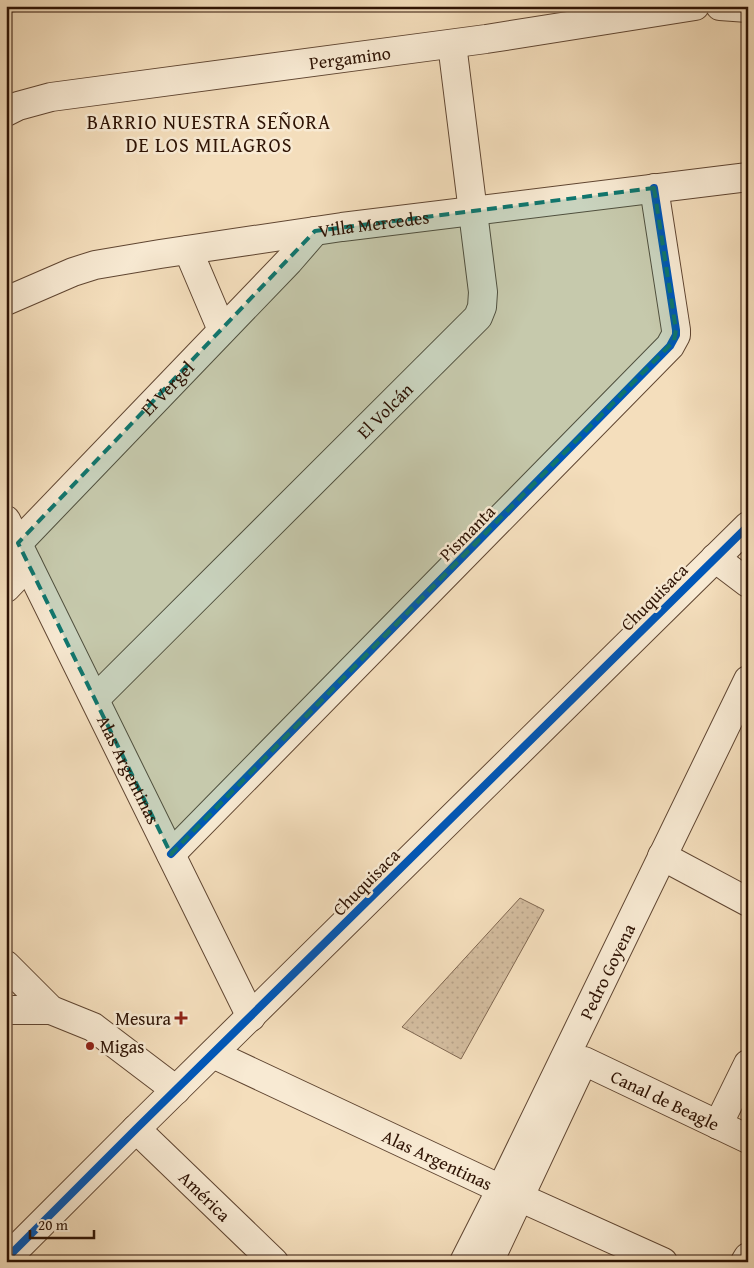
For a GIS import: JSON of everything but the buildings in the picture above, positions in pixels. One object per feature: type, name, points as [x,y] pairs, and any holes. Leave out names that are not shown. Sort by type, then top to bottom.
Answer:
[{"type":"street","name":"Pergamino","points":[[6,112],[18,106],[50,98],[452,44],[695,6]]},
{"type":"street","points":[[720,6],[748,8]]},
{"type":"street","name":"El Volcán","points":[[95,699],[478,317],[482,307],[483,292],[452,44]]},
{"type":"street","name":"Villa Mercedes","points":[[6,301],[73,272],[96,265],[315,231],[748,177]]},
{"type":"street","name":"Pismanta","points":[[171,854],[670,346],[676,335],[676,330],[654,188]]},
{"type":"street","name":"El Vergel","points":[[6,588],[17,543],[315,231]]},
{"type":"street","points":[[188,250],[222,330]]},
{"type":"street","name":"Chuquisaca","points":[[6,1260],[136,1129],[748,526]]},
{"type":"street","name":"Alas Argentinas","points":[[17,543],[251,1016]]},
{"type":"street","points":[[715,558],[748,583]]},
{"type":"street","name":"Pedro Goyena","points":[[464,1262],[511,1193],[584,1061],[748,680]]},
{"type":"street","name":"Pedro Goyena","points":[[489,1262],[511,1193],[670,860],[748,715]]},
{"type":"street","points":[[670,860],[748,902]]},
{"type":"street","points":[[6,965],[50,1010]]},
{"type":"street","points":[[6,1010],[50,1010],[93,1027],[176,1090]]},
{"type":"street","name":"Alas Argentinas","points":[[213,1054],[663,1262]]},
{"type":"street","name":"Canal de Beagle","points":[[584,1061],[748,1139]]},
{"type":"street","points":[[718,1124],[745,1077]]},
{"type":"street","name":"América","points":[[136,1129],[274,1262]]},
{"type":"street","points":[[745,1262],[748,1256]]},
{"type":"highlighted area","points":[[654,188],[676,330],[674,341],[171,854],[18,543],[315,231]]},
{"type":"shaded area","points":[[6,6],[55,6],[13,12],[6,15]]},
{"type":"shaded area","points":[[520,898],[544,910],[461,1059],[402,1027]]},
{"type":"cycle path","points":[[171,854],[670,346],[676,335],[676,330],[654,188]]},
{"type":"cycle path","points":[[6,1259],[748,526]]},
{"type":"place","name":"Mesura","points":[[181,1018]]},
{"type":"place","name":"Migas","points":[[90,1046]]},
{"type":"district","name":"BARRIO NUESTRA SEÑORA DE LOS MILAGROS","points":[[209,132]]}]
